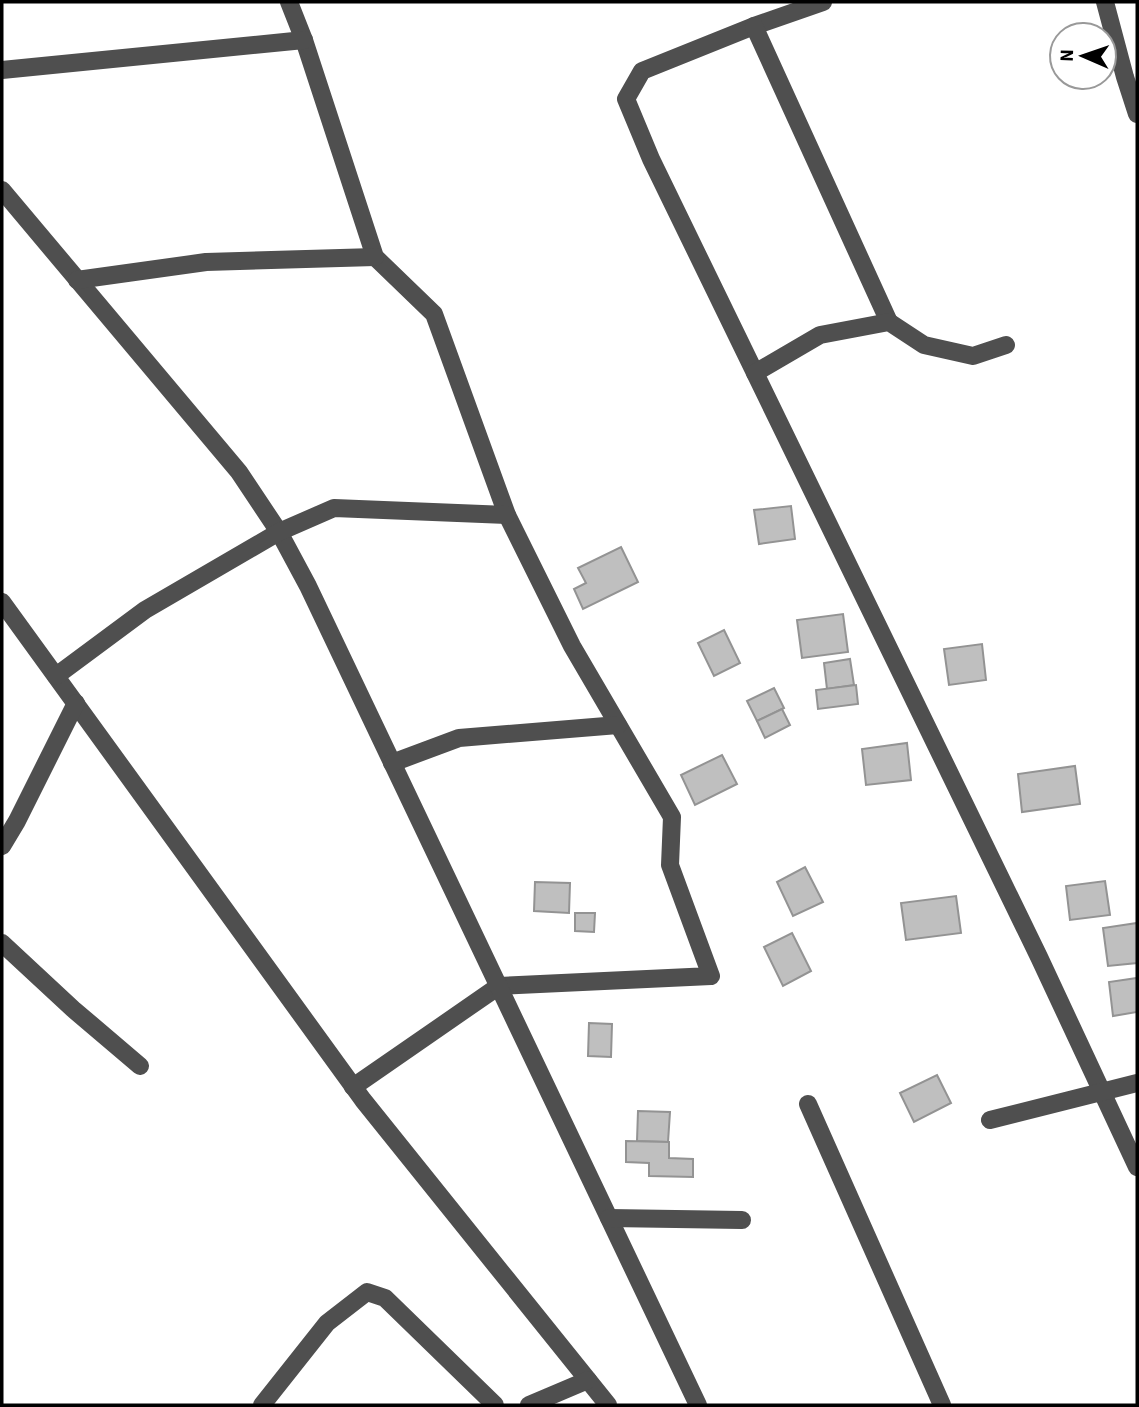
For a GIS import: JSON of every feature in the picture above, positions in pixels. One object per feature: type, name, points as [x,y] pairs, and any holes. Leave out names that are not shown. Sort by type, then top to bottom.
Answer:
[{"type":"street","points":[[289,2],[375,257],[434,314],[507,515],[572,646],[672,817],[670,865],[711,976],[499,986],[354,1087]]},
{"type":"street","points":[[823,2],[754,26],[642,71],[626,99],[651,159],[1033,944],[1137,1167]]},
{"type":"street","points":[[1105,2],[1137,114]]},
{"type":"street","points":[[754,26],[889,322],[924,345],[973,356],[1006,345]]},
{"type":"street","points":[[2,70],[304,40]]},
{"type":"street","points":[[2,190],[239,472],[279,532],[308,586],[698,1405]]},
{"type":"street","points":[[77,280],[206,262],[375,257]]},
{"type":"street","points":[[755,373],[820,335],[889,322]]},
{"type":"street","points":[[56,676],[145,610],[279,532],[334,508],[507,515]]},
{"type":"street","points":[[2,602],[354,1087],[608,1405]]},
{"type":"street","points":[[2,846],[76,704]]},
{"type":"street","points":[[392,763],[459,738],[618,725]]},
{"type":"street","points":[[2,943],[140,1066]]},
{"type":"street","points":[[990,1120],[1137,1083]]},
{"type":"street","points":[[808,1104],[942,1405]]},
{"type":"street","points":[[609,1218],[742,1220]]},
{"type":"street","points":[[262,1405],[327,1323],[367,1292],[384,1298],[495,1405]]},
{"type":"street","points":[[529,1405],[588,1380]]},
{"type":"building","points":[[791,506],[795,539],[759,544],[754,510]]},
{"type":"building","points":[[621,547],[638,582],[583,609],[574,589],[586,583],[578,568]]},
{"type":"building","points":[[843,614],[848,652],[802,658],[797,620]]},
{"type":"building","points":[[724,630],[740,663],[714,676],[698,643]]},
{"type":"building","points":[[982,644],[986,680],[949,685],[944,649]]},
{"type":"building","points":[[850,659],[854,685],[827,689],[824,663]]},
{"type":"building","points":[[856,685],[858,704],[818,709],[816,690]]},
{"type":"building","points":[[774,688],[784,708],[757,721],[747,701]]},
{"type":"building","points":[[782,709],[790,725],[765,738],[757,721]]},
{"type":"building","points":[[907,743],[911,780],[866,785],[862,749]]},
{"type":"building","points":[[722,755],[737,784],[695,805],[681,775]]},
{"type":"building","points":[[1075,766],[1080,804],[1022,812],[1018,774]]},
{"type":"building","points":[[805,867],[823,902],[793,916],[777,882]]},
{"type":"building","points":[[1105,881],[1110,915],[1070,920],[1066,886]]},
{"type":"building","points":[[535,882],[570,883],[569,913],[534,911]]},
{"type":"building","points":[[956,896],[961,933],[906,940],[901,903]]},
{"type":"building","points":[[575,913],[595,913],[594,932],[575,931]]},
{"type":"building","points":[[1137,923],[1137,963],[1108,966],[1103,928]]},
{"type":"building","points":[[792,933],[811,971],[783,986],[764,947]]},
{"type":"building","points":[[1137,978],[1137,1012],[1113,1016],[1109,982]]},
{"type":"building","points":[[589,1023],[612,1024],[611,1057],[588,1056]]},
{"type":"building","points":[[937,1075],[951,1103],[914,1122],[900,1093]]},
{"type":"building","points":[[638,1111],[670,1112],[668,1142],[637,1141]]},
{"type":"building","points":[[626,1141],[669,1142],[669,1158],[693,1159],[693,1177],[649,1176],[649,1163],[626,1162]]}]
